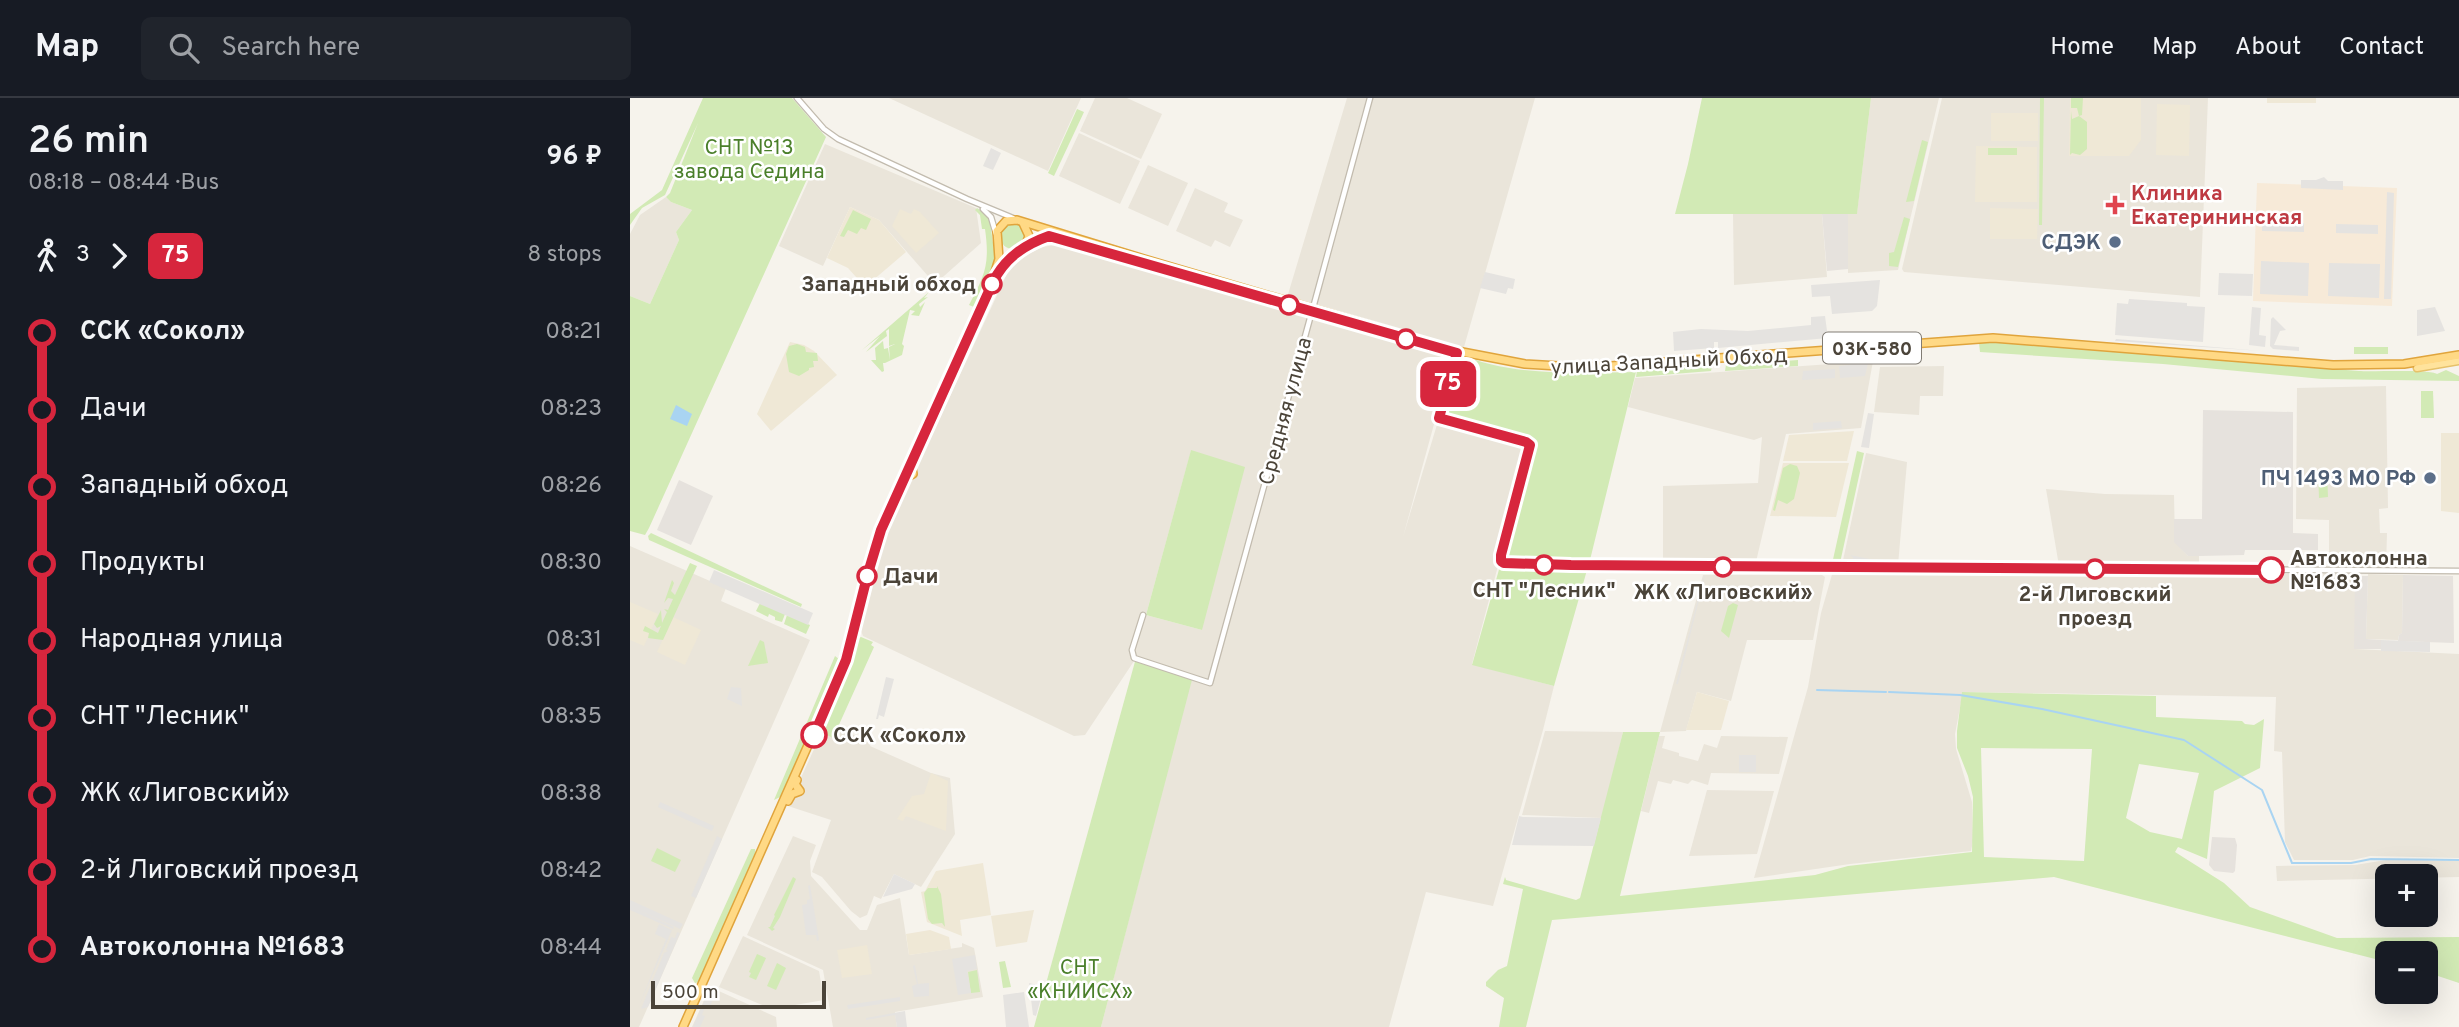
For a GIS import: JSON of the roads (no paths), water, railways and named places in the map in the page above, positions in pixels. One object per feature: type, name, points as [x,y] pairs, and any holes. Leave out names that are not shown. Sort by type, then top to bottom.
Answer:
[{"type":"highway","name":"улица Западный Обход","points":[[1020,221],[1457,352],[1520,366],[1611,368],[1936,342],[2014,340],[2310,365]]},
{"type":"highway","points":[[684,1027],[837,680],[849,644],[865,572],[879,530],[993,277],[998,262],[997,239],[998,229],[1004,222],[1020,221],[1028,229],[1026,245],[1021,250],[1005,250],[997,239]]},
{"type":"highway","name":"улица Западный Обход","points":[[684,1027],[780,814],[790,797],[800,791],[795,785],[845,666],[873,555],[911,463],[1002,266],[1021,250],[1044,237],[1055,236],[1313,308]]},
{"type":"highway","name":"улица Западный Обход","points":[[1457,352],[1525,365],[1611,366],[1993,338],[2310,365]]},
{"type":"highway","name":"03К-580","points":[[2310,365],[2387,366],[2459,358]]},
{"type":"highway","name":"03К-580","points":[[2310,365],[2417,368],[2459,358]]},
{"type":"street","points":[[797,98],[829,134],[967,200],[1020,221]]},
{"type":"street","name":"Средняя улица","points":[[1143,615],[1132,650],[1134,658],[1210,682],[1370,98]]},
{"type":"street","points":[[967,200],[989,213],[997,239]]},
{"type":"street","points":[[1457,352],[1439,418],[1530,445],[1501,561],[1507,564],[2459,570]]},
{"type":"water","points":[[676,405],[692,414],[687,426],[670,419]]},
{"type":"waterway","points":[[1817,690],[1886,692]]},
{"type":"waterway","points":[[1889,692],[1960,695],[2042,709],[2184,740],[2262,790],[2292,863],[2351,863],[2371,859],[2459,860]]},
{"type":"place","name":"Клиника Екатерининская","points":[[2115,205]]},
{"type":"place","name":"СДЭК","points":[[2115,242]]},
{"type":"place","name":"Западный обход","points":[[992,284]]},
{"type":"place","name":"ПЧ 1493 МО РФ","points":[[2430,478]]},
{"type":"place","name":"СНТ \"Лесник\"","points":[[1544,565]]},
{"type":"place","name":"ЖК «Лиговский»","points":[[1723,567]]},
{"type":"place","name":"2-й Лиговский проезд","points":[[2095,569]]},
{"type":"place","name":"Автоколонна №1683","points":[[2271,570]]},
{"type":"place","name":"Дачи","points":[[867,576]]},
{"type":"place","name":"ССК «Сокол»","points":[[814,735]]},
{"type":"park label","name":"СНТ №13 завода Седина","points":[[749,159]]},
{"type":"park label","name":"СНТ «КНИИСХ»","points":[[1080,979]]}]
